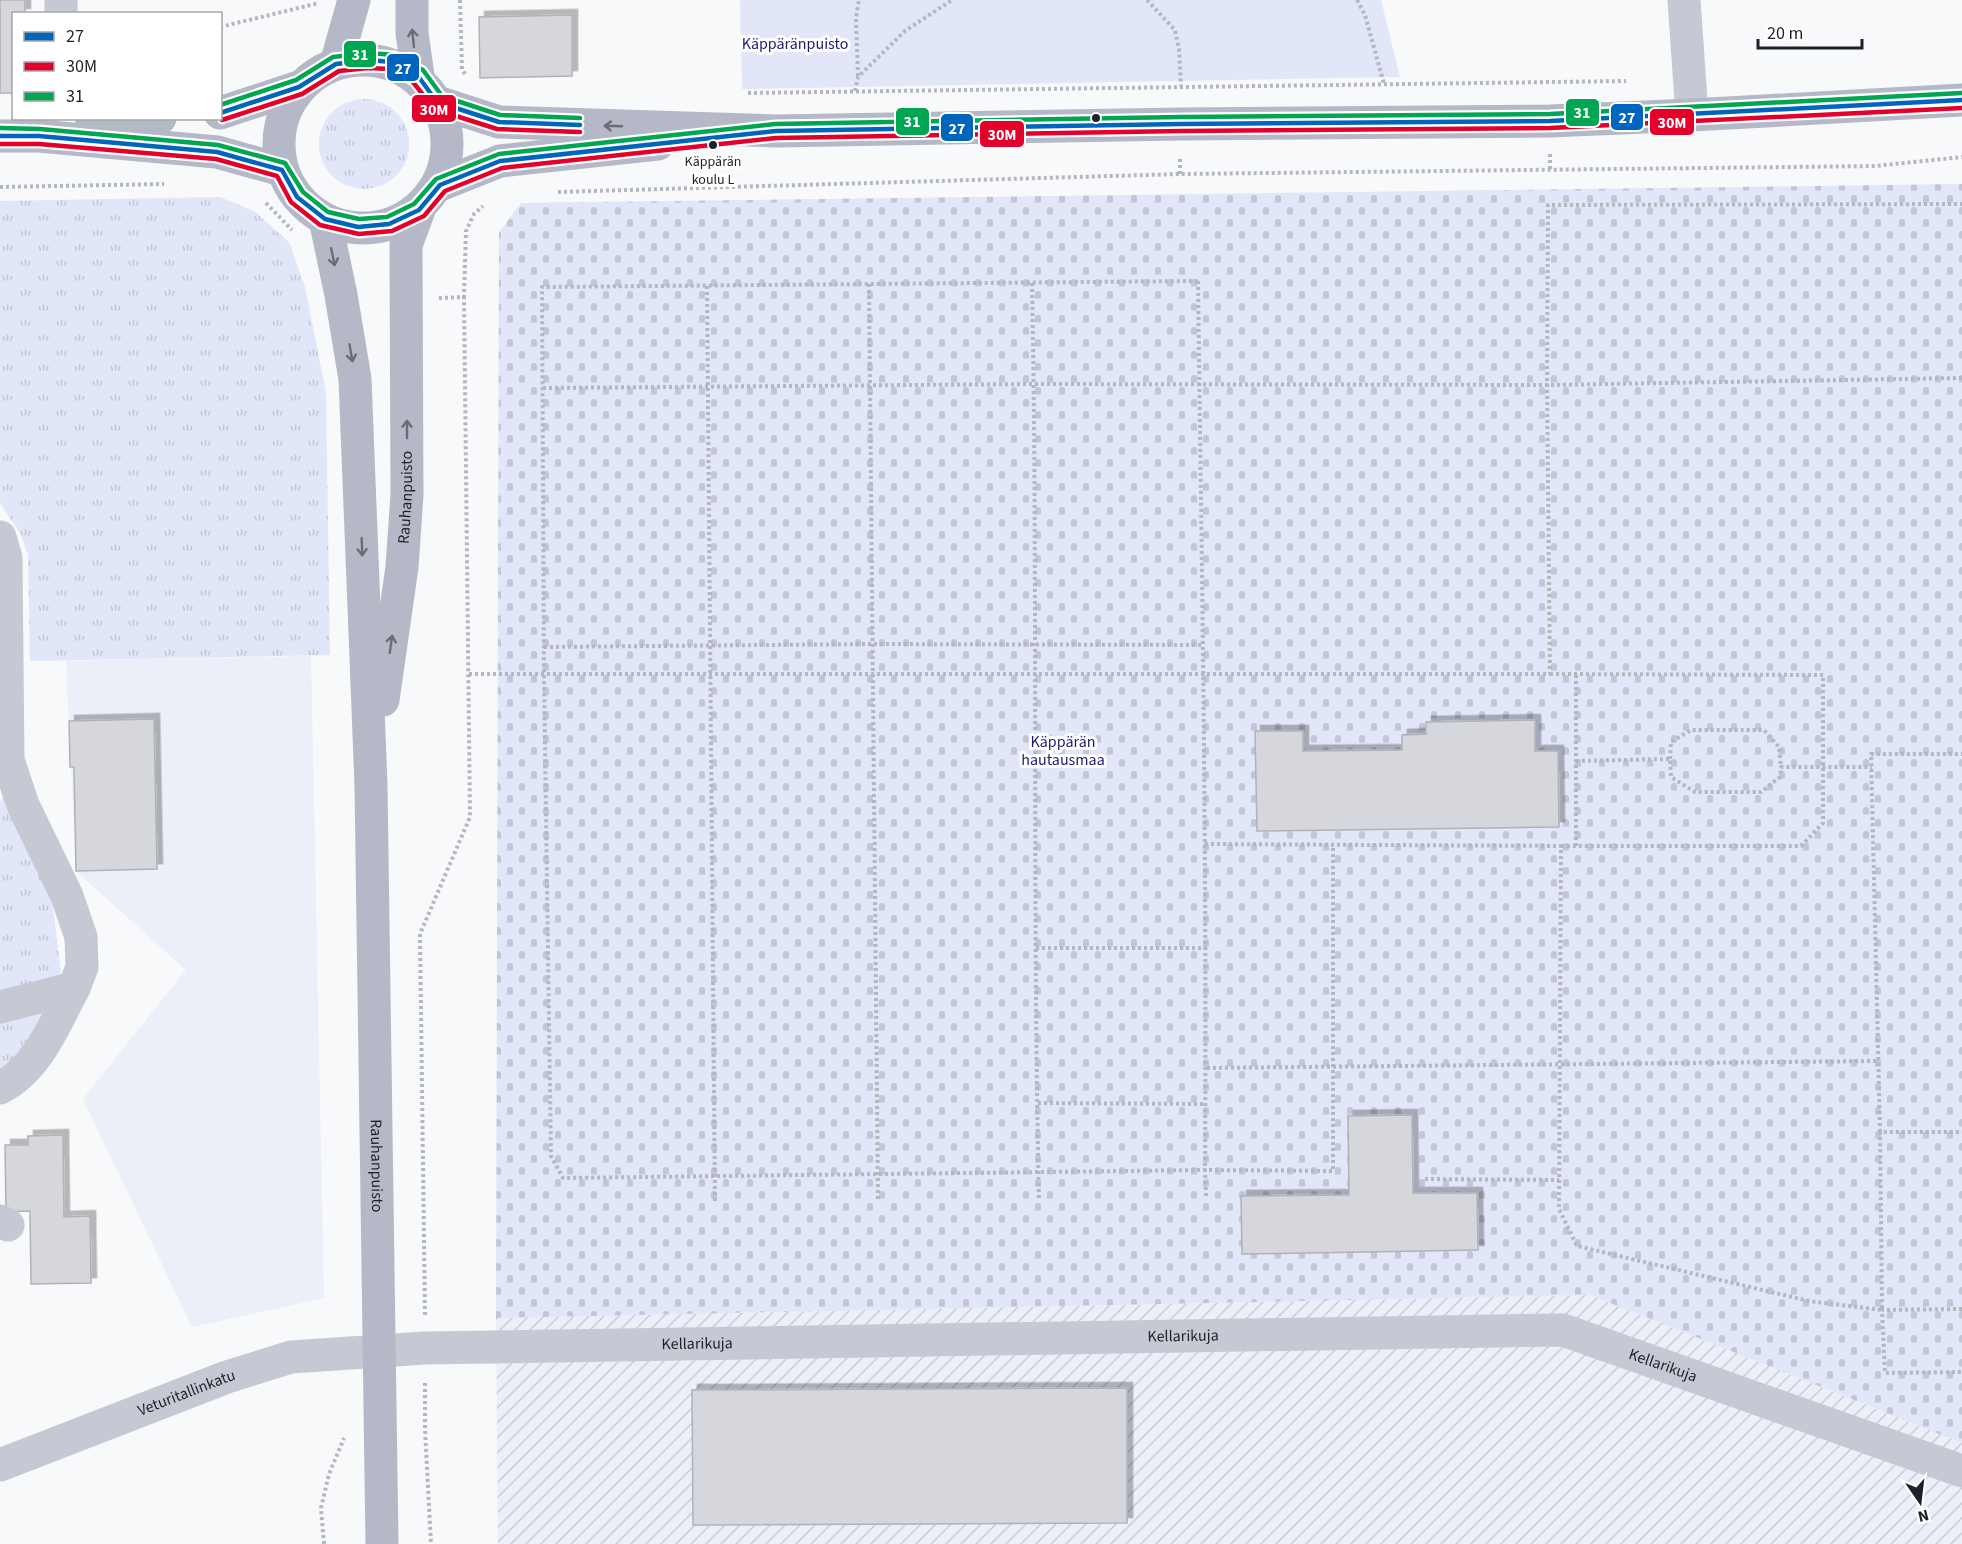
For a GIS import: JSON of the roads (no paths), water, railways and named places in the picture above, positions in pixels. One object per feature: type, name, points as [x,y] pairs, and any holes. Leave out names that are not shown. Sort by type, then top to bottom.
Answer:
[{"type":"main road","points":[[336,64],[354,0]]},
{"type":"main road","points":[[412,0],[412,33],[418,76]]},
{"type":"main road","points":[[222,112],[299,87],[336,64],[368,60],[392,62],[418,76],[437,102],[444,121],[446,146],[440,185]]},
{"type":"main road","points":[[299,87],[283,117],[277,142],[282,170],[297,197],[325,219],[358,227],[389,224],[419,210],[440,185],[500,161],[776,131]]},
{"type":"main road","points":[[437,102],[499,122],[776,131],[1550,121],[1962,100]]},
{"type":"main road","points":[[39,136],[137,120]]},
{"type":"main road","points":[[0,136],[39,136],[217,152],[282,170]]},
{"type":"main road","name":"Rauhanpuisto","points":[[371,785],[402,557],[407,495],[406,245],[419,210]]},
{"type":"main road","name":"Rauhanpuisto","points":[[325,219],[355,379],[371,785],[382,1544]]},
{"type":"street","points":[[1684,0],[1692,115]]},
{"type":"street","points":[[0,537],[6,558],[4,749],[23,805],[67,896],[81,937],[82,967],[74,988],[39,1053],[12,1082],[0,1088]]},
{"type":"street","points":[[0,1007],[74,988]]},
{"type":"street","name":"Kellarikuja","points":[[380,1351],[425,1348],[1563,1330],[1962,1471]]},
{"type":"street","name":"Veturitallinkatu","points":[[0,1465],[227,1377],[291,1357],[380,1351]]},
{"type":"place","name":"Käppärän koulu L","points":[[713,145]]},
{"type":"park label","name":"Käppäränpuisto","points":[[795,44]]},
{"type":"park label","name":"Käppärän hautausmaa","points":[[1063,751]]}]
